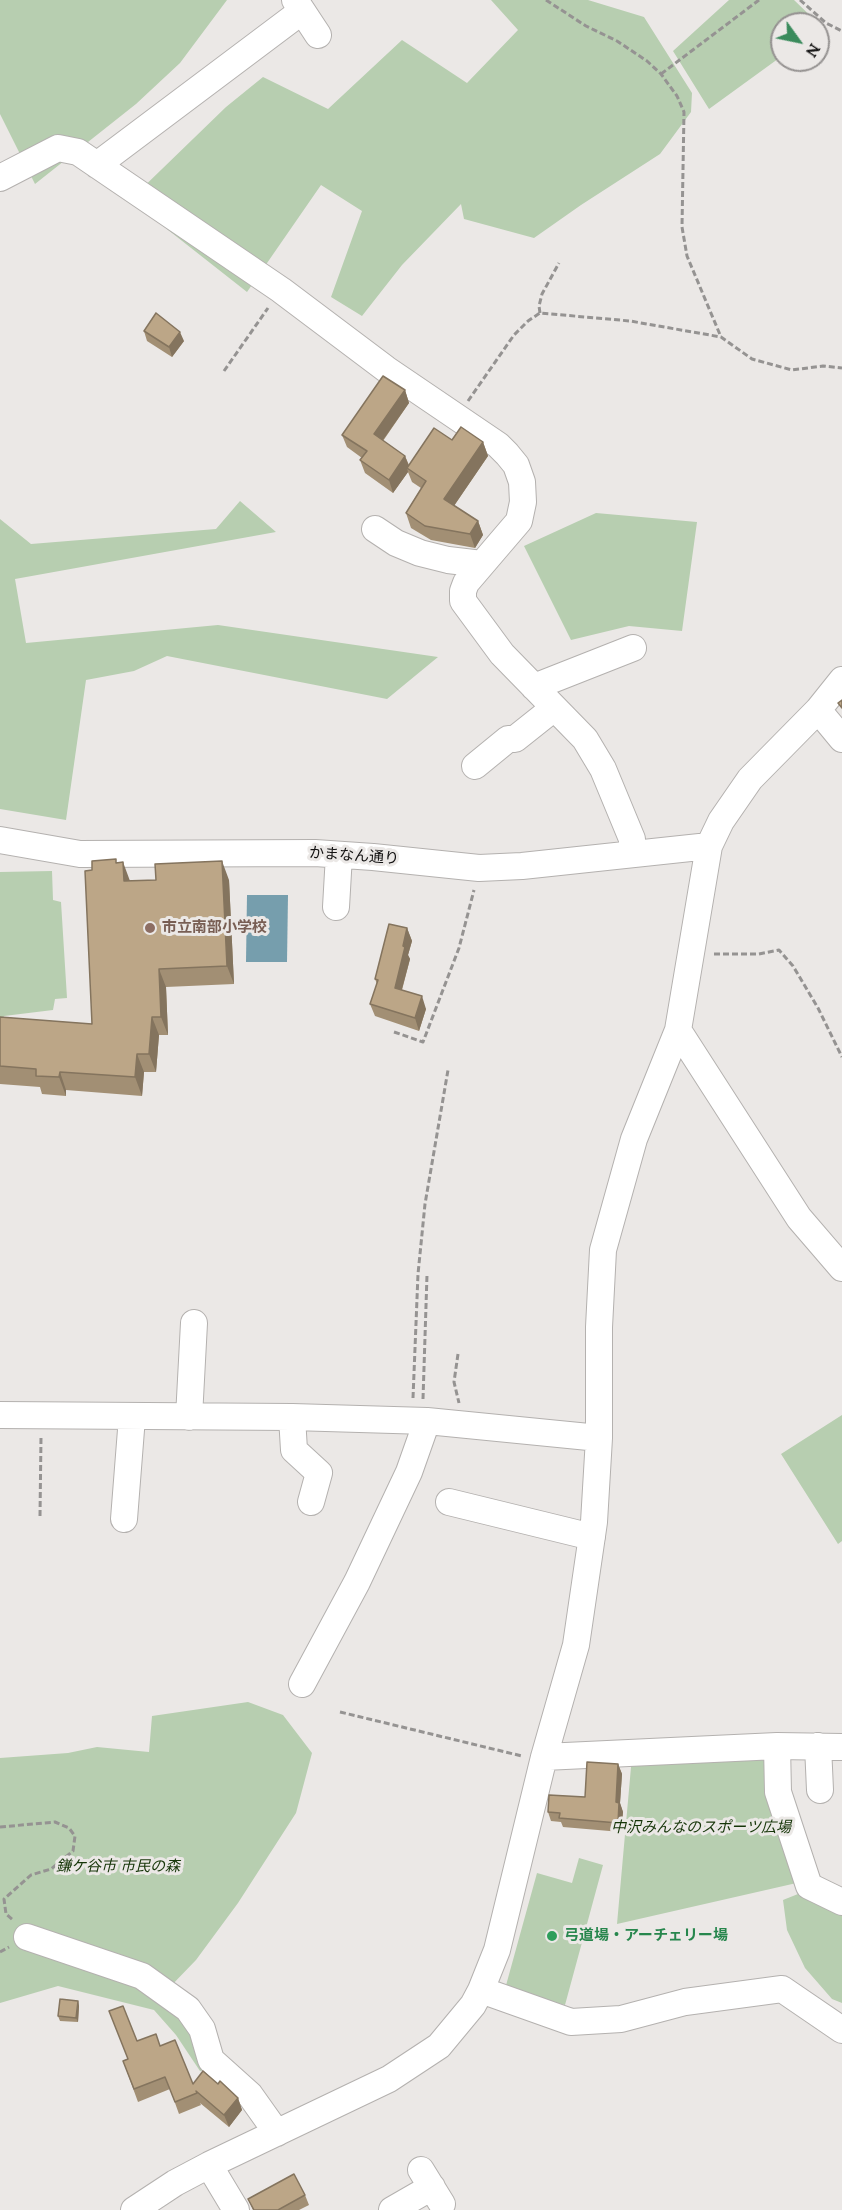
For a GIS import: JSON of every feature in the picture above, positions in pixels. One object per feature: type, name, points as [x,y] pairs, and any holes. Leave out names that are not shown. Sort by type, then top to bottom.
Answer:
[{"type":"street","points":[[97,165],[298,6],[318,35]]},
{"type":"street","points":[[0,178],[58,148],[78,153],[281,290],[386,369],[498,445],[507,454],[516,465],[522,482],[523,502],[519,521],[466,583],[463,601],[502,654],[585,739],[603,769],[632,838],[632,854]]},
{"type":"street","points":[[375,529],[396,543],[420,554],[482,564]]},
{"type":"street","points":[[534,687],[633,648]]},
{"type":"street","points":[[134,2210],[175,2183],[209,2165],[389,2079],[439,2046],[473,2005],[481,1990],[497,1950],[544,1757],[576,1646],[592,1538],[599,1438],[599,1327],[603,1250],[634,1139],[678,1030],[709,846],[721,821],[750,779],[818,710],[842,680]]},
{"type":"street","points":[[475,766],[508,740],[515,739],[554,708]]},
{"type":"street","points":[[818,710],[842,739]]},
{"type":"street","points":[[0,826],[54,839],[71,845],[80,854]]},
{"type":"street","name":"かまなん通り","points":[[0,840],[80,854],[200,855],[255,852],[339,855],[479,868],[522,866],[709,846]]},
{"type":"street","points":[[336,907],[339,855]]},
{"type":"street","points":[[678,1030],[799,1218],[842,1268]]},
{"type":"street","points":[[189,1417],[194,1323]]},
{"type":"street","points":[[0,1415],[292,1417],[421,1421],[599,1438]]},
{"type":"street","points":[[124,1520],[132,1417]]},
{"type":"street","points":[[292,1417],[294,1450],[319,1473],[311,1502]]},
{"type":"street","points":[[302,1684],[357,1582],[409,1472],[421,1421]]},
{"type":"street","points":[[449,1502],[592,1538]]},
{"type":"street","points":[[544,1757],[777,1746],[830,1746],[820,1790]]},
{"type":"street","points":[[777,1746],[778,1792],[809,1886],[842,1902]]},
{"type":"street","points":[[27,1937],[142,1976],[188,2009],[202,2029],[211,2060],[250,2096],[277,2133]]},
{"type":"street","points":[[481,1990],[571,2022],[621,2019],[685,2002],[783,1989],[842,2030]]},
{"type":"street","points":[[209,2165],[236,2210]]},
{"type":"street","points":[[392,2210],[432,2187]]},
{"type":"path","points":[[546,0],[586,26],[618,41],[647,61],[661,74],[677,96],[684,112],[682,226],[687,256],[721,337]]},
{"type":"path","points":[[661,74],[759,0]]},
{"type":"path","points":[[800,0],[826,23],[842,31]]},
{"type":"path","points":[[540,313],[542,294],[559,263]]},
{"type":"path","points":[[224,370],[281,290]]},
{"type":"path","points":[[458,417],[514,335],[540,313],[630,321],[721,337],[752,359],[792,370],[823,366],[842,368]]},
{"type":"path","points":[[394,1032],[423,1042],[459,948],[479,868]]},
{"type":"path","points":[[690,952],[759,954],[779,950],[803,982],[842,1057]]},
{"type":"path","points":[[421,1421],[418,1274],[425,1204],[448,1070]]},
{"type":"path","points":[[421,1421],[427,1275]]},
{"type":"path","points":[[458,1354],[454,1382],[464,1425]]},
{"type":"path","points":[[40,1516],[42,1414]]},
{"type":"path","points":[[340,1712],[528,1758],[544,1757]]},
{"type":"path","points":[[0,1827],[54,1822],[69,1828],[75,1836],[73,1851],[51,1869],[31,1875],[4,1899],[6,1914],[27,1937]]},
{"type":"green space","points":[[0,0],[227,0],[180,63],[136,104],[35,184],[0,114]]},
{"type":"green space","points":[[491,0],[588,0],[644,17],[692,93],[691,112],[660,154],[534,238],[464,219],[461,204],[402,265],[362,316],[331,297],[362,211],[321,185],[247,292],[130,200],[226,107],[263,77],[328,109],[402,40],[467,83],[518,30]]},
{"type":"green space","points":[[729,0],[794,0],[806,12],[770,12],[770,65],[709,109],[673,51]]},
{"type":"green space","points":[[240,501],[276,532],[15,579],[26,643],[218,625],[438,657],[387,699],[167,656],[134,671],[86,680],[66,820],[0,809],[0,519],[31,544],[216,529]]},
{"type":"green space","points":[[596,513],[697,522],[682,631],[629,626],[571,640],[524,546]]},
{"type":"green space","points":[[52,871],[53,900],[61,902],[67,998],[55,999],[53,1010],[4,1016],[0,1025],[0,872]]},
{"type":"green space","points":[[842,1415],[842,1541],[838,1544],[781,1454]]},
{"type":"green space","name":"鎌ケ谷市 市民の森","points":[[248,1702],[283,1715],[312,1753],[296,1813],[238,1903],[196,1960],[168,1989],[209,2069],[200,2071],[176,2035],[154,2010],[58,1986],[0,2003],[0,1758],[68,1753],[97,1747],[149,1752],[152,1716]]},
{"type":"green space","name":"中沢みんなのスポーツ広場","points":[[771,1750],[801,1882],[617,1924],[632,1756]]},
{"type":"green space","name":"弓道場・アーチェリー場","points":[[579,1858],[603,1865],[565,2005],[505,1989],[537,1873],[572,1883]]},
{"type":"green space","points":[[808,1890],[842,1913],[842,2003],[832,1999],[805,1968],[787,1930],[783,1900]]},
{"type":"water","points":[[247,895],[288,895],[287,962],[246,962]]},
{"type":"building","points":[[156,313],[180,332],[169,347],[144,331]]},
{"type":"building","points":[[383,376],[405,390],[374,434],[405,456],[389,480],[360,460],[367,451],[342,435]]},
{"type":"building","points":[[461,427],[483,442],[444,499],[478,521],[470,534],[425,526],[406,513],[426,481],[407,468],[434,428],[452,440]]},
{"type":"building","points":[[116,859],[116,863],[123,862],[124,881],[156,880],[155,864],[222,861],[227,966],[159,969],[161,1017],[152,1017],[149,1054],[137,1054],[135,1077],[60,1072],[59,1077],[36,1076],[36,1069],[0,1066],[0,1017],[92,1024],[85,871],[92,870],[92,861]]},
{"type":"building","points":[[389,924],[407,928],[395,988],[422,996],[415,1018],[370,1004],[378,980],[375,979]]},
{"type":"building","points":[[587,1762],[618,1764],[616,1802],[619,1803],[618,1823],[559,1818],[560,1813],[548,1812],[549,1795],[585,1797]]},
{"type":"building","points":[[60,1999],[78,2001],[76,2018],[58,2016]]},
{"type":"building","points":[[123,2006],[137,2041],[156,2034],[160,2046],[175,2040],[193,2084],[203,2071],[218,2084],[220,2081],[238,2098],[224,2115],[196,2091],[197,2093],[175,2102],[165,2077],[134,2089],[123,2061],[128,2059],[109,2011]]},
{"type":"building","points":[[294,2174],[305,2195],[278,2210],[254,2210],[248,2199]]},
{"type":"place","name":"市立南部小学校","points":[[150,928]]},
{"type":"place","name":"弓道場・アーチェリー場","points":[[552,1936]]}]
